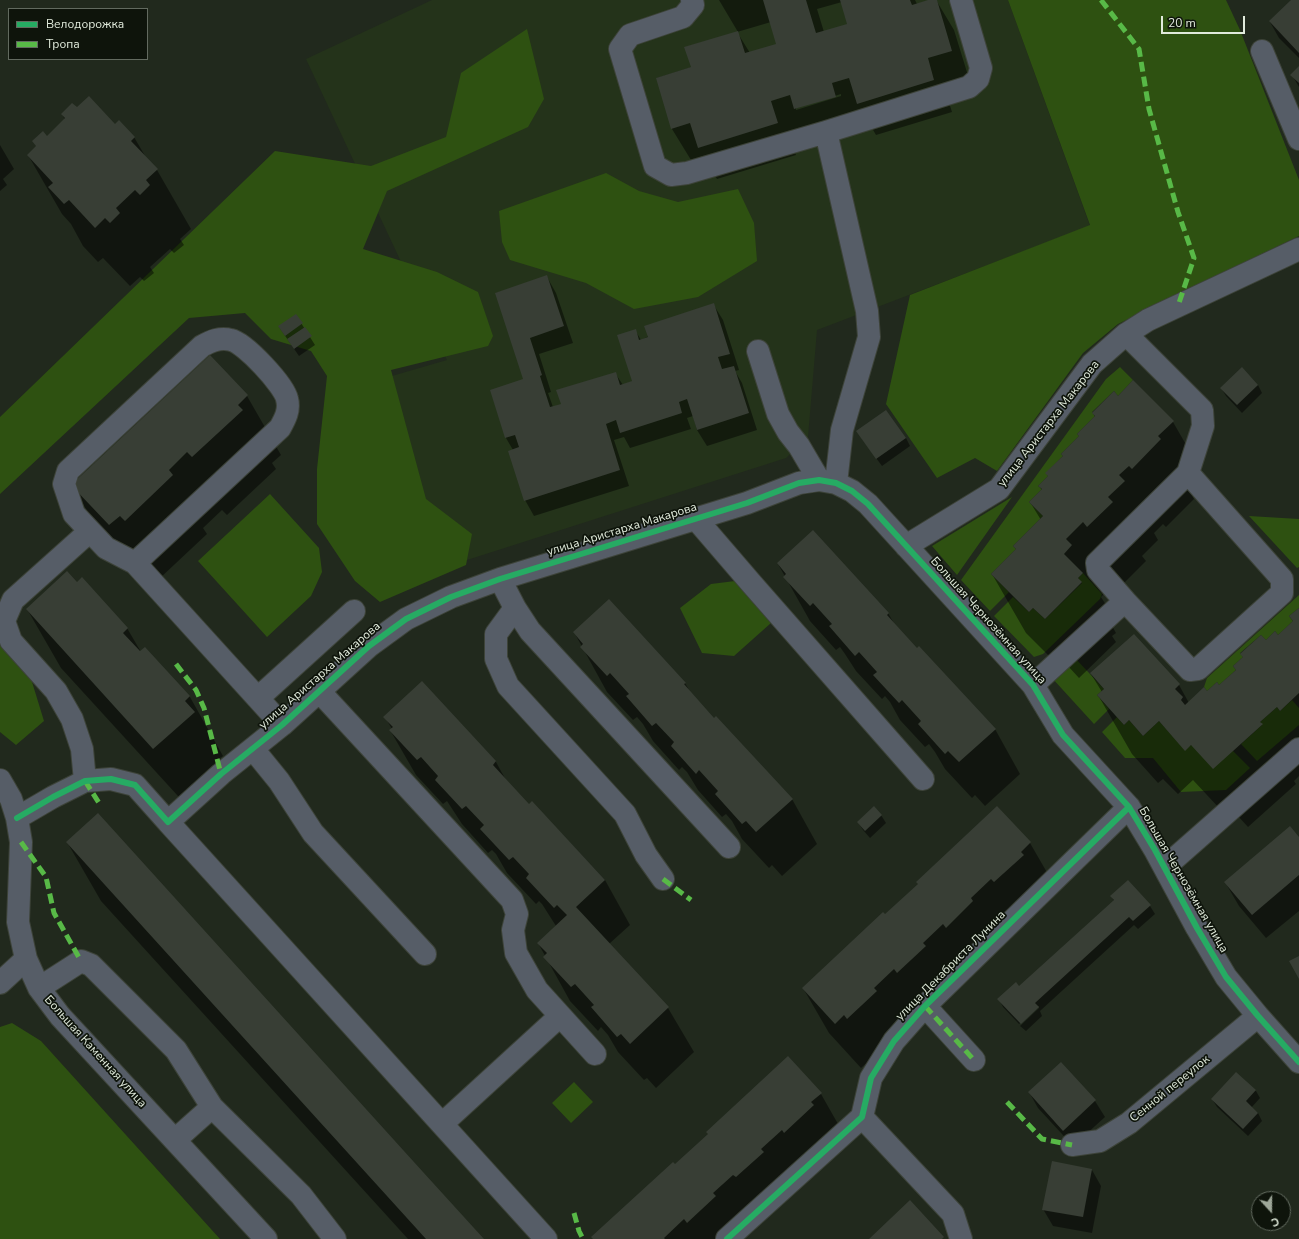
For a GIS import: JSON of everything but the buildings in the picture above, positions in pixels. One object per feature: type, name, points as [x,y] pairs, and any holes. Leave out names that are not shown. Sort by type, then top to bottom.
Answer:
[{"type":"street","points":[[692,0],[693,5],[683,17],[630,35],[620,49],[655,166],[671,175],[687,173],[826,132],[969,87],[978,79],[981,68],[961,0]]},
{"type":"street","points":[[1262,52],[1299,139]]},
{"type":"street","points":[[826,132],[867,311],[869,337],[828,481]]},
{"type":"street","name":"улица Аристарха Макарова","points":[[906,546],[999,490],[1092,364],[1126,334],[1148,320],[1299,248]]},
{"type":"street","points":[[1126,334],[1202,410],[1203,426],[1188,473],[1097,563],[1098,570],[1190,670],[1198,669],[1282,593],[1282,579],[1188,473]]},
{"type":"street","points":[[135,563],[280,428],[287,414],[288,400],[281,386],[245,347],[232,340],[216,339],[202,346],[68,471],[64,484],[74,514],[106,548],[135,563],[282,725]]},
{"type":"street","points":[[758,351],[778,414],[788,432],[828,481]]},
{"type":"street","name":"улица Аристарха Макарова","points":[[168,822],[221,774],[282,725],[369,646],[406,619],[451,597],[500,579],[747,503],[799,483],[828,481]]},
{"type":"street","name":"Большая Чернозёмная улица","points":[[828,481],[852,491],[868,504],[1033,685],[1062,735],[1129,807],[1165,867],[1197,928],[1226,977],[1299,1062]]},
{"type":"street","points":[[696,518],[756,589],[923,779]]},
{"type":"street","points":[[85,781],[82,749],[72,719],[56,691],[11,641],[4,620],[13,600],[90,531]]},
{"type":"street","points":[[500,579],[514,608],[530,630],[729,847]]},
{"type":"street","points":[[1033,685],[1125,601]]},
{"type":"street","points":[[514,608],[496,634],[496,659],[508,686],[625,814],[646,855],[663,879]]},
{"type":"street","points":[[258,698],[354,611]]},
{"type":"street","points":[[319,691],[512,900],[517,914],[513,930],[516,953],[537,990],[595,1054]]},
{"type":"street","points":[[253,749],[279,780],[313,833],[425,954]]},
{"type":"street","points":[[1165,867],[1299,749]]},
{"type":"street","points":[[17,818],[53,797],[85,781],[111,779],[135,785],[546,1239]]},
{"type":"street","name":"Большая Каменная улица","points":[[0,780],[10,799],[17,818],[21,842],[18,922],[26,959],[39,988],[60,1016],[266,1239]]},
{"type":"street","name":"улица Декабриста Лунина","points":[[862,1117],[871,1078],[894,1041],[925,1006],[1129,807]]},
{"type":"street","points":[[0,983],[26,959]]},
{"type":"street","points":[[39,988],[80,960],[91,965],[176,1050],[212,1107],[301,1195],[335,1239]]},
{"type":"street","points":[[925,1006],[974,1060]]},
{"type":"street","points":[[442,1124],[560,1016]]},
{"type":"street","name":"Сенной переулок","points":[[1072,1145],[1100,1140],[1129,1123],[1258,1016]]},
{"type":"street","points":[[175,1140],[212,1107]]},
{"type":"street","points":[[727,1239],[862,1117],[953,1214],[961,1239]]},
{"type":"shaded area","points":[[432,0],[1008,0],[1090,226],[817,330],[808,437],[786,458],[442,568],[392,376],[447,360],[306,59]]},
{"type":"green space","points":[[1008,0],[1226,0],[1240,30],[1299,180],[1299,236],[1118,324],[1083,353],[997,471],[975,458],[937,478],[886,404],[910,295],[1090,225]]},
{"type":"green space","points":[[527,29],[544,99],[528,127],[387,191],[363,249],[437,272],[478,292],[493,336],[488,346],[391,370],[426,499],[472,534],[466,565],[380,602],[355,581],[317,524],[317,469],[327,376],[311,351],[271,339],[245,313],[189,318],[0,494],[0,417],[275,151],[371,166],[446,137],[461,73]]},
{"type":"green space","points":[[606,173],[639,191],[678,202],[738,189],[754,223],[757,261],[698,297],[634,309],[586,283],[510,260],[502,242],[499,211]]},
{"type":"green space","points":[[1120,367],[1133,380],[1118,396],[1114,391],[1092,412],[1095,416],[1077,434],[1079,436],[1061,454],[1063,456],[1046,473],[1048,476],[1038,486],[1042,489],[1029,502],[1043,516],[1013,546],[1016,549],[991,574],[1009,592],[990,611],[961,580],[1106,379]]},
{"type":"green space","points":[[270,494],[319,548],[322,572],[311,596],[267,637],[198,561]]},
{"type":"green space","points":[[1012,497],[957,575],[932,546]]},
{"type":"green space","points":[[1249,516],[1299,519],[1299,567],[1297,568]]},
{"type":"green space","points":[[1083,573],[1102,594],[1100,599],[1043,654],[1034,657],[994,616],[1013,597],[1029,612],[1033,608],[1045,619],[1082,583],[1078,578]]},
{"type":"green space","points":[[735,581],[771,623],[734,656],[702,653],[680,608],[711,584]]},
{"type":"green space","points":[[1299,595],[1299,608],[1289,616],[1293,621],[1278,635],[1275,631],[1266,640],[1261,635],[1240,653],[1243,657],[1233,666],[1236,670],[1219,685],[1217,682],[1207,691],[1204,687],[1207,678]]},
{"type":"green space","points":[[0,605],[21,646],[44,721],[16,745],[0,732]]},
{"type":"green space","points":[[1075,658],[1104,689],[1097,695],[1109,709],[1094,724],[1052,678]]},
{"type":"green space","points":[[1292,700],[1299,708],[1299,725],[1257,761],[1241,744],[1262,725],[1260,722],[1277,707],[1280,711]]},
{"type":"green space","points":[[1117,717],[1124,725],[1129,720],[1143,736],[1159,721],[1185,750],[1191,745],[1233,751],[1250,768],[1226,790],[1181,792],[1153,758],[1125,758],[1102,732]]},
{"type":"green space","points":[[12,1023],[41,1041],[220,1239],[0,1239],[0,1027]]},
{"type":"green space","points":[[574,1082],[593,1102],[571,1123],[552,1103]]},
{"type":"marked path","points":[[1101,0],[1139,49],[1149,109],[1178,212],[1194,258],[1178,306]]},
{"type":"marked path","points":[[176,664],[196,690],[204,708],[221,774]]},
{"type":"marked path","points":[[85,781],[101,806]]},
{"type":"marked path","points":[[21,842],[46,877],[54,913],[81,961]]},
{"type":"marked path","points":[[663,879],[691,900]]},
{"type":"marked path","points":[[925,1006],[974,1060]]},
{"type":"marked path","points":[[1007,1102],[1042,1139],[1072,1145]]},
{"type":"marked path","points":[[574,1213],[583,1239]]},
{"type":"cycle path","points":[[17,818],[53,797],[85,781],[111,779],[135,785],[168,822],[221,774],[282,725],[369,646],[406,619],[451,597],[500,579],[747,503],[799,483],[819,480],[836,483],[852,491],[868,504],[1033,685],[1063,735],[1129,807],[1155,850],[1197,928],[1226,977],[1299,1062]]},
{"type":"cycle path","points":[[727,1239],[862,1117],[871,1078],[894,1041],[925,1006],[1129,807]]}]
